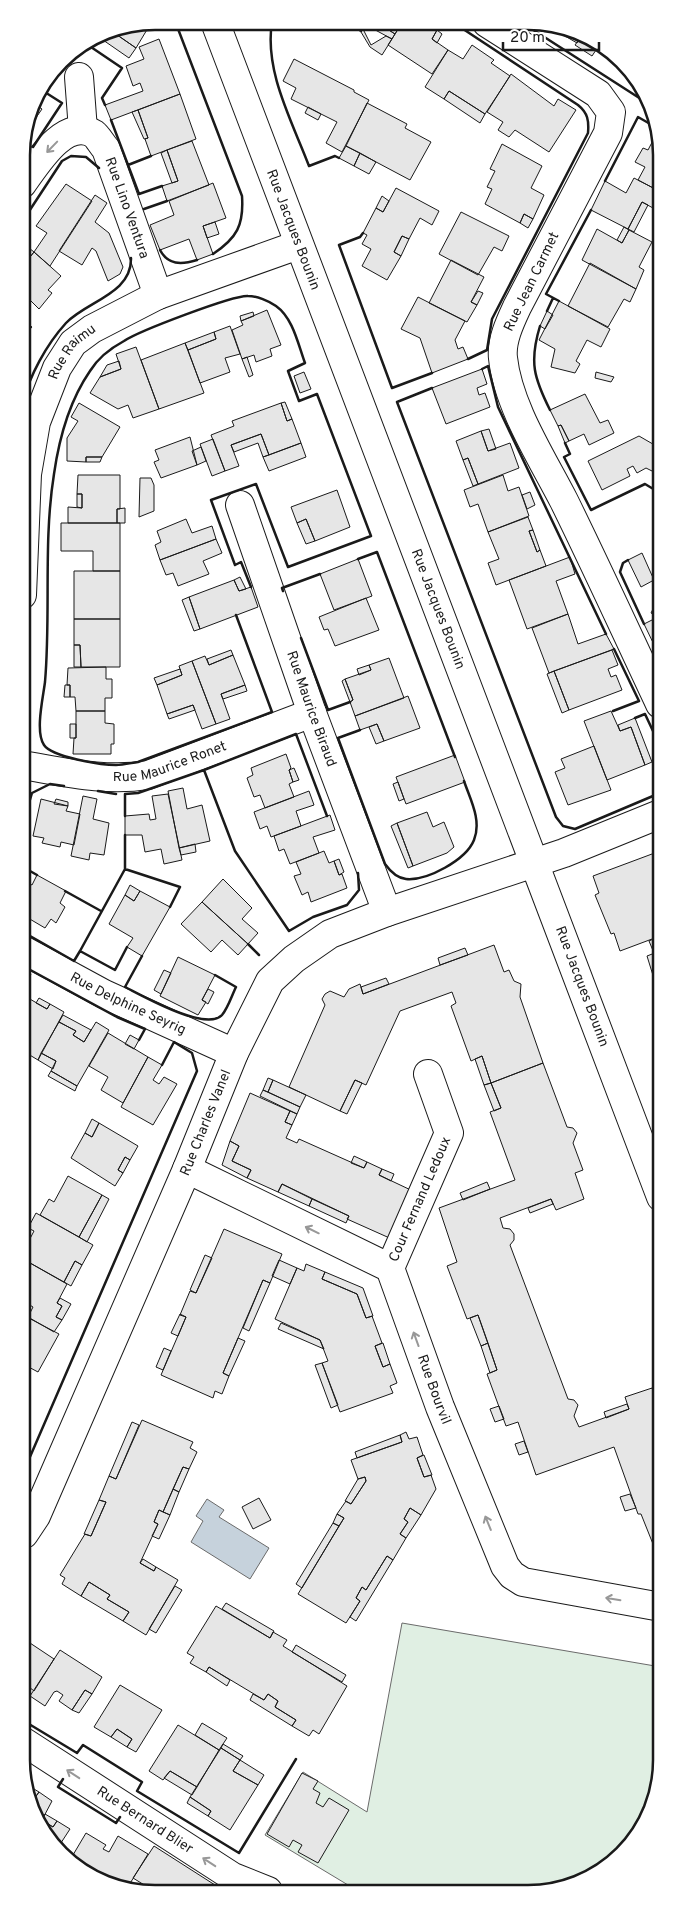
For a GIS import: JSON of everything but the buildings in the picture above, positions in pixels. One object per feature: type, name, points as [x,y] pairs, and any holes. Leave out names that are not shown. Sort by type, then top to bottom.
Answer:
[{"type":"street","name":"Rue Jacques Bounin","points":[[218,30],[298,245],[536,863],[653,1176]]},
{"type":"street","name":"Rue Jean Carmet","points":[[498,30],[598,94],[611,112],[608,133],[517,307],[506,335],[502,355],[516,405],[595,565],[653,689]]},
{"type":"street","points":[[30,173],[46,152],[66,132],[83,130],[79,77]]},
{"type":"street","name":"Rue Lino Ventura","points":[[83,130],[95,134],[106,149],[158,296]]},
{"type":"street","name":"Rue Raimu","points":[[30,453],[36,422],[57,368],[73,343],[92,328],[158,296],[298,245]]},
{"type":"street","name":"Rue Maurice Biraud","points":[[240,504],[312,713],[387,912]]},
{"type":"street","name":"Rue Maurice Ronet","points":[[30,766],[100,778],[126,779],[148,775],[312,713]]},
{"type":"street","name":"Rue Charles Vanel","points":[[30,1524],[40,1507],[187,1169],[234,1053],[270,981],[294,959],[330,934],[387,912],[536,863],[653,817]]},
{"type":"street","name":"Rue Delphine Seyrig","points":[[30,954],[104,994],[234,1053]]},
{"type":"street","name":"Cour Fernand Ledoux","points":[[390,1268],[449,1133],[428,1074]]},
{"type":"street","points":[[187,1169],[390,1268]]},
{"type":"street","name":"Rue Bourvil","points":[[390,1268],[440,1407],[505,1566],[512,1575],[523,1582],[543,1587],[653,1606]]},
{"type":"street","name":"Rue Bernard Blier","points":[[30,1746],[233,1877],[253,1885]]},
{"type":"green space","points":[[402,1623],[653,1666],[653,1769],[644,1808],[632,1830],[611,1854],[598,1864],[576,1876],[553,1883],[537,1885],[348,1885],[265,1835],[303,1772],[367,1812]]},
{"type":"shaded area","points":[[207,1499],[224,1510],[219,1517],[269,1548],[250,1579],[191,1542],[203,1521],[196,1516]]},
{"type":"wall","points":[[178,30],[242,196],[242,215],[237,230],[228,242],[213,254]]},
{"type":"wall","points":[[272,30],[272,59],[281,96],[309,166],[335,156],[339,158]]},
{"type":"wall","points":[[465,30],[578,105],[586,114],[588,125],[588,133],[492,319],[487,350],[468,359]]},
{"type":"wall","points":[[533,30],[639,98]]},
{"type":"wall","points":[[91,47],[122,68],[102,98],[105,105]]},
{"type":"wall","points":[[33,147],[62,103],[46,93]]},
{"type":"wall","points":[[605,181],[638,117],[649,123]]},
{"type":"wall","points":[[111,120],[139,194],[162,186]]},
{"type":"wall","points":[[30,210],[62,161],[71,156],[86,157],[99,168]]},
{"type":"wall","points":[[128,165],[151,156]]},
{"type":"wall","points":[[144,209],[167,201]]},
{"type":"wall","points":[[559,301],[546,294],[591,210]]},
{"type":"wall","points":[[363,233],[360,237],[339,245],[392,388],[432,373]]},
{"type":"wall","points":[[160,250],[171,261],[186,263],[197,260]]},
{"type":"wall","points":[[30,380],[52,341],[66,323],[75,315],[116,289],[124,280],[129,270],[131,258]]},
{"type":"wall","points":[[236,615],[272,712],[138,762],[116,765],[88,762],[66,757],[44,745],[41,739],[40,724],[47,656],[49,525],[54,474],[59,447],[71,407],[90,371],[105,354],[119,344],[133,336],[186,314],[224,301],[248,296],[270,302],[282,311],[291,324],[305,363],[288,371],[299,401],[317,394],[371,536],[288,567],[256,484],[211,500],[235,565],[241,562],[251,587]]},
{"type":"wall","points":[[547,311],[553,298]]},
{"type":"wall","points":[[540,326],[535,350],[535,370],[540,388],[550,410]]},
{"type":"wall","points":[[482,369],[488,366],[498,407],[606,634]]},
{"type":"wall","points":[[432,388],[397,402],[556,817],[563,826],[575,829],[653,796]]},
{"type":"wall","points":[[565,443],[570,454],[564,457],[591,510],[645,484],[653,489]]},
{"type":"wall","points":[[358,559],[377,552],[455,757]]},
{"type":"wall","points":[[628,560],[623,563],[620,572],[644,624]]},
{"type":"wall","points":[[283,591],[282,588],[320,574]]},
{"type":"wall","points":[[301,638],[328,710],[350,702]]},
{"type":"wall","points":[[613,711],[639,701],[614,649]]},
{"type":"wall","points":[[635,718],[645,714],[653,731]]},
{"type":"wall","points":[[360,730],[338,738],[385,864],[397,876],[415,879],[435,873],[455,862],[470,848],[477,825],[464,781]]},
{"type":"wall","points":[[327,816],[296,734],[204,770],[235,851],[289,931],[313,917],[347,905],[359,890],[358,873]]},
{"type":"wall","points":[[125,816],[125,794],[138,793],[204,770]]},
{"type":"wall","points":[[30,800],[32,793],[50,784],[64,786]]},
{"type":"wall","points":[[98,791],[116,794]]},
{"type":"wall","points":[[125,835],[125,869]]},
{"type":"wall","points":[[80,951],[125,869],[180,887],[170,907]]},
{"type":"wall","points":[[30,871],[37,875]]},
{"type":"wall","points":[[65,891],[101,911]]},
{"type":"wall","points":[[30,936],[74,961],[80,951],[115,970],[127,947]]},
{"type":"wall","points":[[248,944],[259,955]]},
{"type":"wall","points":[[142,956],[125,987],[174,1011],[189,1016],[214,1019],[224,1012],[236,987],[215,975]]},
{"type":"wall","points":[[30,970],[117,1017],[145,1029],[139,1040]]},
{"type":"wall","points":[[30,1457],[197,1071],[192,1053],[174,1042],[162,1065]]},
{"type":"wall","points":[[30,1725],[77,1753],[83,1745],[142,1782],[137,1791],[239,1853],[296,1759]]},
{"type":"wall","points":[[63,1779],[58,1787],[116,1823],[120,1817]]}]
